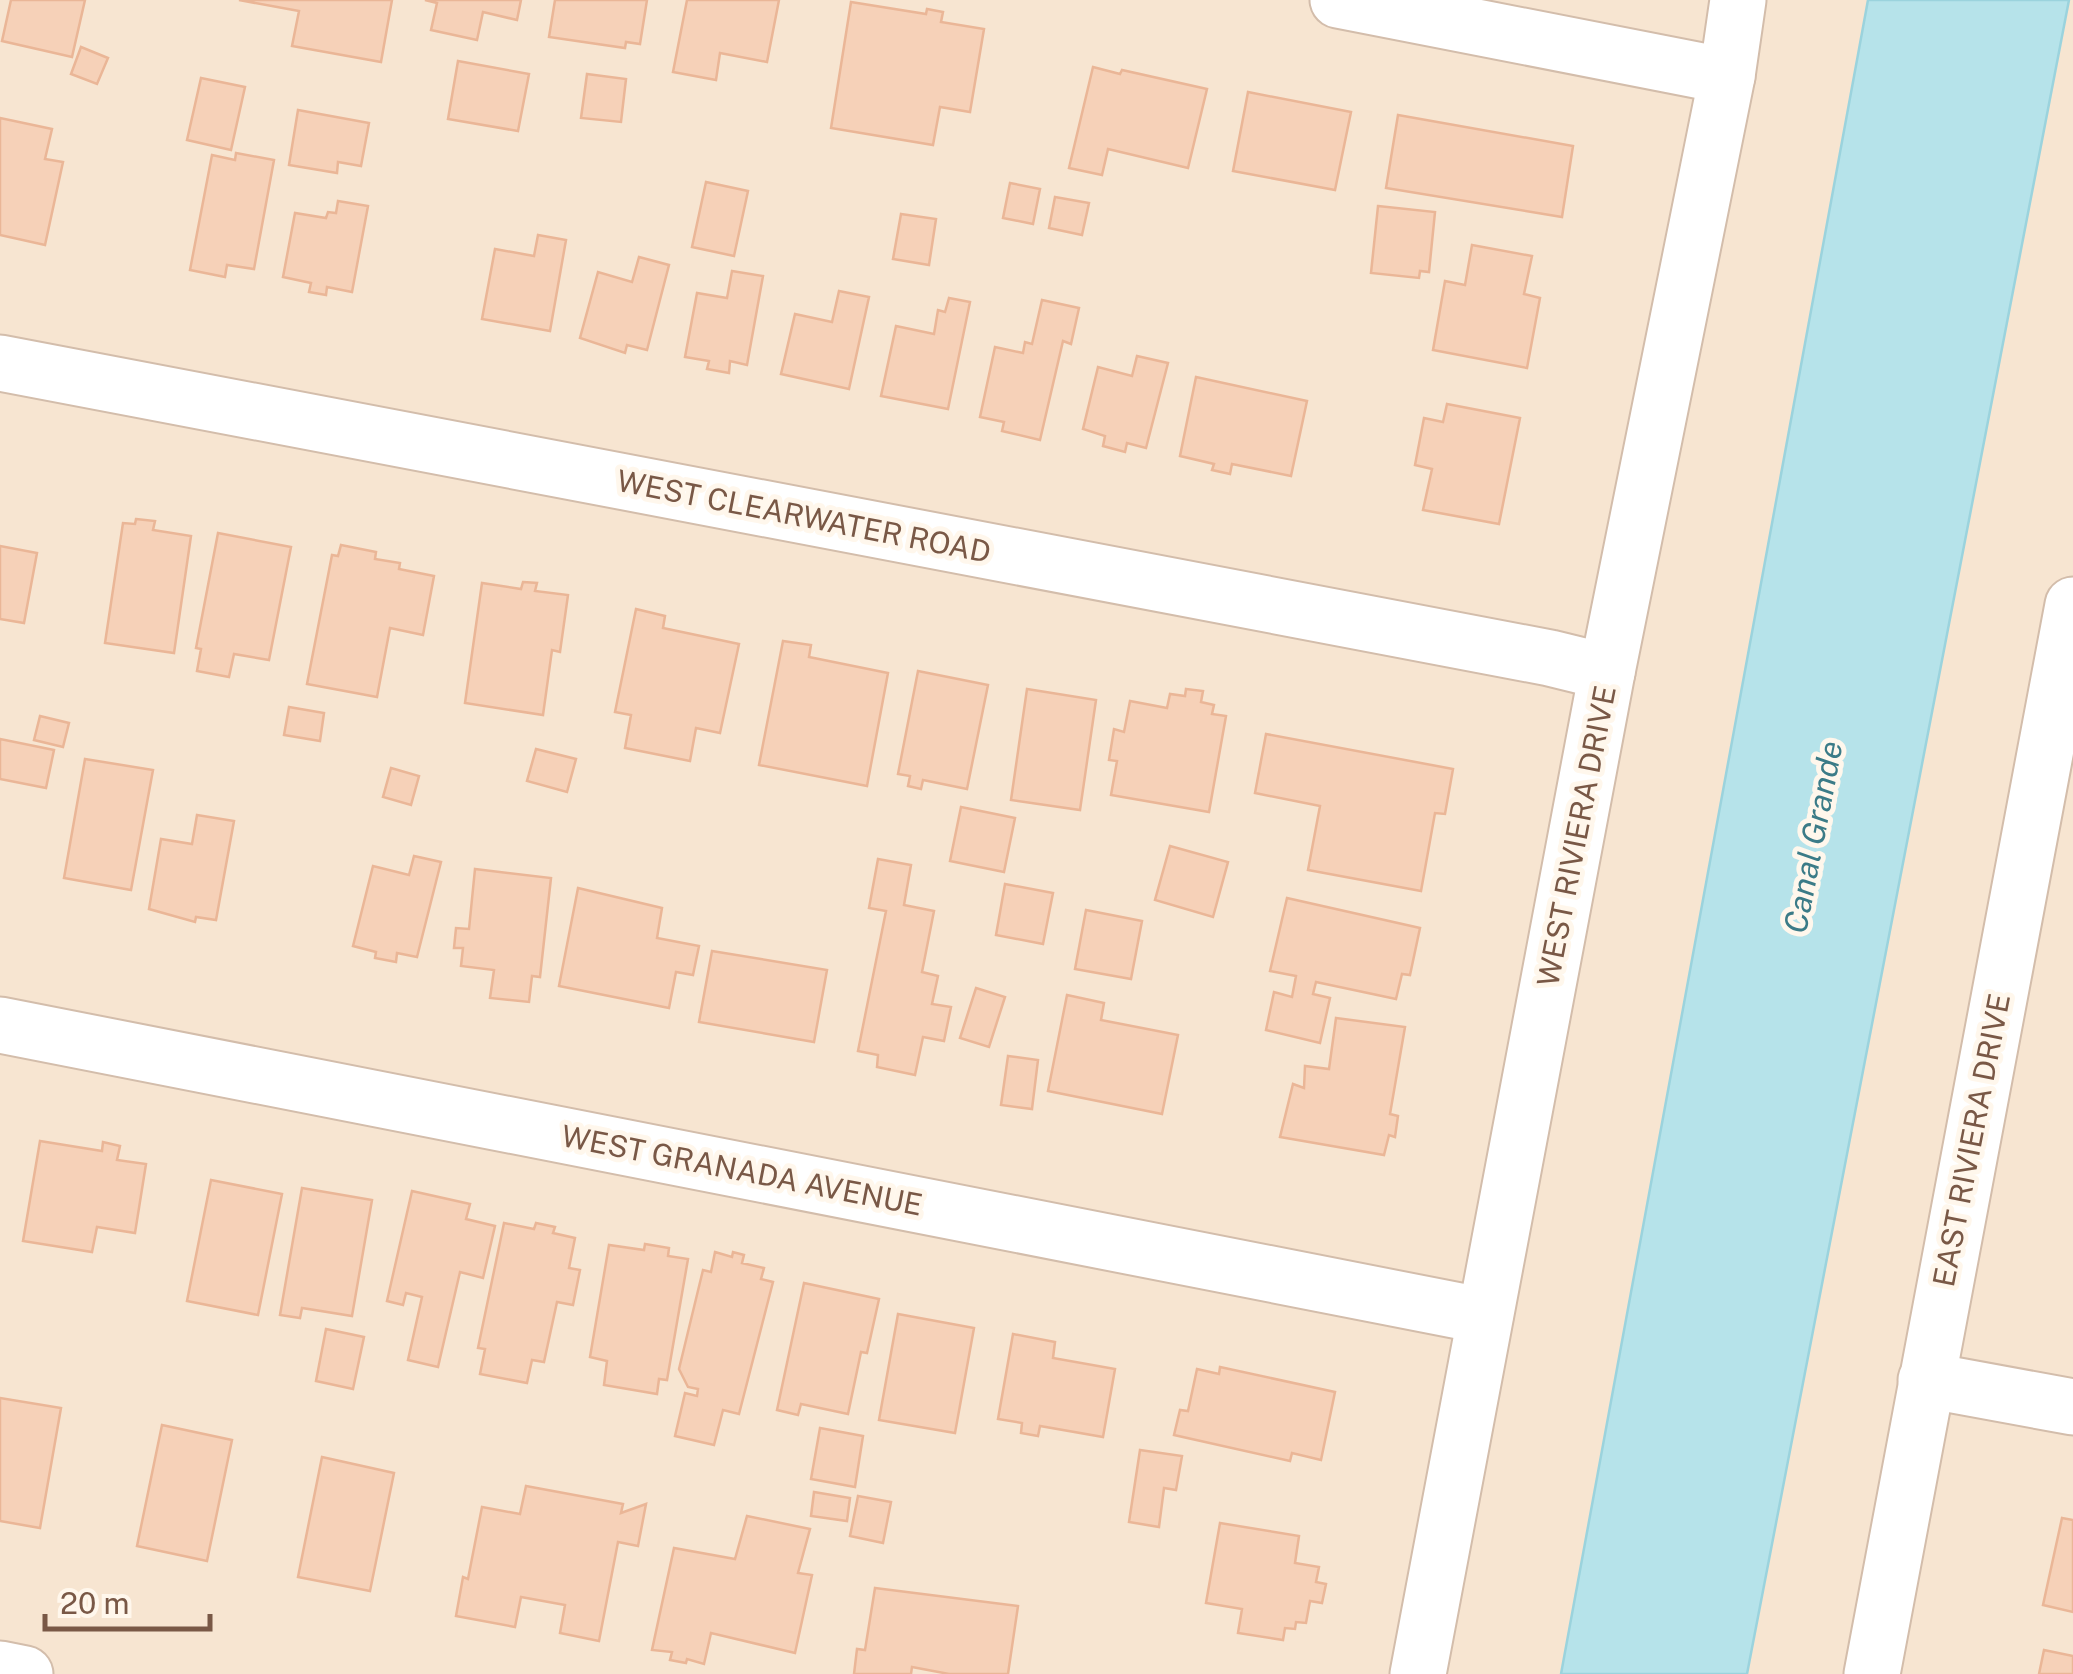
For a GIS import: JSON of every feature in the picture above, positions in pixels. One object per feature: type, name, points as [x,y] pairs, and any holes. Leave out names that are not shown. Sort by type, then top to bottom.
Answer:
[{"type":"street","points":[[1338,0],[1727,76]]},
{"type":"street","name":"WEST RIVIERA DRIVE","points":[[1418,1674],[1607,672],[1727,76],[1738,0]]},
{"type":"street","name":"WEST CLEARWATER ROAD","points":[[0,363],[1607,672]]},
{"type":"street","name":"EAST RIVIERA DRIVE","points":[[1872,1674],[1926,1380],[2058,767],[2073,606]]},
{"type":"street","name":"WEST GRANADA AVENUE","points":[[0,1025],[1484,1316]]},
{"type":"street","points":[[1926,1380],[2073,1407]]},
{"type":"street","points":[[0,1669],[24,1674]]},
{"type":"shaded area","points":[[0,0],[1868,0],[1561,1674],[0,1674]]},
{"type":"shaded area","points":[[2069,0],[2073,0],[2073,1674],[1747,1674]]},
{"type":"water","name":"Canal Grande","points":[[1868,0],[2069,0],[1747,1674],[1561,1674]]},
{"type":"building","points":[[11,0],[85,0],[72,57],[2,41]]},
{"type":"building","points":[[239,0],[392,0],[381,62],[292,46],[299,11]]},
{"type":"building","points":[[425,0],[521,0],[517,20],[483,12],[477,40],[431,30],[437,3]]},
{"type":"building","points":[[555,0],[647,0],[640,44],[626,42],[625,48],[549,37]]},
{"type":"building","points":[[687,0],[779,0],[767,62],[720,53],[716,80],[673,72]]},
{"type":"building","points":[[851,2],[926,14],[927,9],[943,12],[941,22],[984,29],[970,112],[940,107],[933,145],[831,128]]},
{"type":"building","points":[[81,47],[108,58],[97,84],[71,74]]},
{"type":"building","points":[[458,61],[529,74],[518,131],[448,119]]},
{"type":"building","points":[[1093,67],[1207,89],[1188,168],[1108,149],[1102,175],[1069,168]]},
{"type":"building","points":[[587,74],[626,79],[621,122],[581,118]]},
{"type":"building","points":[[201,78],[245,87],[231,150],[187,140]]},
{"type":"building","points":[[1248,92],[1351,112],[1335,190],[1233,171]]},
{"type":"building","points":[[298,110],[369,123],[361,166],[338,162],[337,173],[289,165]]},
{"type":"building","points":[[1398,115],[1573,146],[1562,217],[1386,188]]},
{"type":"building","points":[[0,118],[52,129],[45,159],[63,162],[45,245],[0,235]]},
{"type":"building","points":[[236,153],[274,160],[254,269],[227,265],[225,277],[190,270],[212,155],[235,160]]},
{"type":"building","points":[[706,182],[748,191],[734,256],[692,247]]},
{"type":"building","points":[[1010,183],[1040,189],[1033,224],[1003,218]]},
{"type":"building","points":[[1055,197],[1089,203],[1082,235],[1049,228]]},
{"type":"building","points":[[338,201],[368,206],[352,292],[327,287],[326,295],[309,292],[311,283],[283,277],[295,213],[326,218],[328,212],[336,213]]},
{"type":"building","points":[[1378,206],[1435,212],[1429,272],[1420,271],[1419,278],[1371,273]]},
{"type":"building","points":[[901,214],[936,219],[929,265],[893,259]]},
{"type":"building","points":[[538,235],[566,240],[550,331],[482,319],[495,249],[534,256]]},
{"type":"building","points":[[1472,245],[1532,256],[1524,294],[1540,298],[1527,368],[1433,350],[1445,281],[1465,285]]},
{"type":"building","points":[[639,257],[669,265],[647,350],[627,345],[625,353],[580,338],[598,272],[632,282]]},
{"type":"building","points":[[732,271],[763,276],[747,365],[730,361],[729,373],[707,369],[709,361],[685,357],[697,293],[727,298]]},
{"type":"building","points":[[839,291],[869,297],[849,389],[781,374],[795,314],[832,322]]},
{"type":"building","points":[[949,298],[970,302],[948,409],[881,396],[896,326],[934,334],[938,310],[945,312]]},
{"type":"building","points":[[1042,300],[1079,308],[1071,344],[1063,341],[1040,440],[1002,431],[1004,422],[980,417],[995,347],[1023,353],[1025,342],[1032,344]]},
{"type":"building","points":[[1137,356],[1168,363],[1146,448],[1127,443],[1125,452],[1103,446],[1105,436],[1083,429],[1098,367],[1132,376]]},
{"type":"building","points":[[1196,377],[1307,401],[1291,476],[1232,464],[1230,474],[1212,470],[1214,464],[1180,456]]},
{"type":"building","points":[[1447,404],[1520,418],[1499,524],[1423,510],[1432,469],[1415,465],[1424,418],[1443,422]]},
{"type":"building","points":[[136,519],[155,521],[153,530],[191,536],[174,653],[105,643],[123,523],[135,524]]},
{"type":"building","points":[[218,533],[291,547],[269,660],[234,654],[229,677],[197,671],[201,649],[196,648]]},
{"type":"building","points":[[341,545],[376,552],[375,559],[400,563],[399,569],[434,576],[423,635],[390,628],[377,697],[307,684],[332,555],[338,556]]},
{"type":"building","points":[[0,546],[37,553],[24,623],[0,619]]},
{"type":"building","points":[[523,582],[537,583],[535,591],[568,595],[560,652],[552,650],[543,715],[465,703],[482,583],[521,589]]},
{"type":"building","points":[[636,609],[665,616],[663,628],[739,644],[720,733],[696,728],[690,761],[625,748],[631,715],[615,712]]},
{"type":"building","points":[[783,641],[811,645],[809,657],[888,673],[867,786],[759,765]]},
{"type":"building","points":[[918,671],[988,685],[967,789],[923,780],[921,789],[908,786],[910,776],[898,774]]},
{"type":"building","points":[[1027,689],[1096,700],[1080,810],[1011,800]]},
{"type":"building","points":[[1186,689],[1203,691],[1201,702],[1214,705],[1212,714],[1226,716],[1209,812],[1111,795],[1117,761],[1109,760],[1114,729],[1124,732],[1130,701],[1167,708],[1170,694],[1185,696]]},
{"type":"building","points":[[289,707],[324,713],[320,741],[284,735]]},
{"type":"building","points":[[40,716],[69,723],[63,747],[34,740]]},
{"type":"building","points":[[1266,734],[1453,769],[1445,814],[1435,813],[1421,891],[1308,870],[1320,806],[1255,793]]},
{"type":"building","points":[[0,739],[54,750],[46,788],[0,779]]},
{"type":"building","points":[[536,749],[576,759],[567,792],[527,781]]},
{"type":"building","points":[[85,759],[153,770],[131,890],[64,878]]},
{"type":"building","points":[[391,768],[419,776],[411,805],[383,797]]},
{"type":"building","points":[[961,807],[1015,818],[1004,872],[950,861]]},
{"type":"building","points":[[197,815],[234,821],[216,920],[196,917],[195,922],[149,909],[161,839],[192,844]]},
{"type":"building","points":[[1170,846],[1228,862],[1213,917],[1155,900]]},
{"type":"building","points":[[414,856],[441,862],[417,957],[397,953],[396,962],[375,958],[376,952],[353,946],[373,866],[409,875]]},
{"type":"building","points":[[878,859],[911,865],[904,905],[934,911],[922,972],[938,976],[932,1004],[951,1007],[944,1041],[923,1037],[915,1075],[877,1067],[878,1055],[858,1051],[886,911],[869,908]]},
{"type":"building","points":[[475,869],[551,878],[540,977],[532,976],[529,1002],[490,998],[494,970],[461,966],[463,948],[454,948],[456,928],[469,929]]},
{"type":"building","points":[[1005,884],[1053,893],[1043,944],[996,935]]},
{"type":"building","points":[[578,888],[662,908],[657,938],[699,946],[693,975],[676,972],[669,1008],[559,986]]},
{"type":"building","points":[[1287,898],[1420,928],[1410,975],[1402,974],[1396,999],[1316,982],[1313,994],[1330,998],[1320,1043],[1266,1030],[1274,992],[1292,997],[1296,976],[1270,971]]},
{"type":"building","points":[[1086,910],[1142,921],[1131,979],[1075,969]]},
{"type":"building","points":[[712,951],[827,970],[814,1042],[699,1022]]},
{"type":"building","points":[[976,988],[1005,997],[989,1047],[960,1038]]},
{"type":"building","points":[[1067,995],[1104,1003],[1101,1020],[1178,1035],[1162,1114],[1048,1091]]},
{"type":"building","points":[[1336,1018],[1405,1027],[1390,1114],[1398,1116],[1395,1137],[1389,1135],[1384,1155],[1280,1137],[1293,1084],[1304,1088],[1305,1066],[1329,1069]]},
{"type":"building","points":[[1008,1056],[1038,1060],[1032,1109],[1001,1105]]},
{"type":"building","points":[[40,1141],[102,1151],[103,1142],[120,1146],[117,1160],[146,1164],[135,1233],[97,1227],[92,1252],[23,1241]]},
{"type":"building","points":[[211,1180],[282,1194],[258,1315],[187,1301]]},
{"type":"building","points":[[302,1188],[372,1200],[352,1316],[302,1308],[300,1318],[280,1315]]},
{"type":"building","points":[[412,1191],[470,1204],[466,1219],[495,1226],[483,1278],[460,1272],[438,1367],[408,1360],[422,1297],[406,1293],[403,1305],[387,1301]]},
{"type":"building","points":[[504,1223],[534,1229],[536,1223],[555,1227],[553,1233],[575,1238],[569,1268],[580,1270],[573,1305],[557,1302],[544,1362],[532,1360],[527,1383],[480,1374],[485,1349],[478,1348]]},
{"type":"building","points":[[645,1244],[669,1248],[668,1256],[688,1259],[667,1380],[659,1379],[657,1394],[604,1385],[607,1361],[590,1357],[609,1245],[644,1250]]},
{"type":"building","points":[[715,1252],[732,1257],[733,1252],[744,1255],[742,1263],[764,1268],[761,1279],[773,1282],[739,1414],[723,1410],[714,1445],[675,1436],[685,1393],[697,1396],[698,1389],[688,1387],[679,1369],[703,1270],[711,1272]]},
{"type":"building","points":[[804,1283],[879,1299],[867,1353],[861,1352],[848,1414],[801,1404],[798,1415],[777,1410]]},
{"type":"building","points":[[898,1314],[974,1328],[955,1433],[879,1420]]},
{"type":"building","points":[[326,1329],[364,1337],[353,1389],[316,1381]]},
{"type":"building","points":[[1013,1334],[1055,1342],[1053,1358],[1115,1369],[1103,1437],[1040,1426],[1038,1436],[1021,1433],[1022,1423],[998,1419]]},
{"type":"building","points":[[1220,1367],[1335,1392],[1321,1460],[1292,1453],[1290,1461],[1174,1435],[1180,1410],[1188,1411],[1197,1369],[1219,1374]]},
{"type":"building","points":[[0,1398],[61,1408],[40,1528],[0,1521]]},
{"type":"building","points":[[162,1425],[232,1440],[207,1561],[137,1546]]},
{"type":"building","points":[[820,1428],[863,1436],[855,1487],[811,1479]]},
{"type":"building","points":[[1140,1450],[1182,1456],[1176,1490],[1164,1488],[1159,1527],[1129,1522]]},
{"type":"building","points":[[322,1457],[394,1473],[370,1591],[298,1577]]},
{"type":"building","points":[[526,1486],[623,1504],[621,1513],[646,1504],[638,1546],[618,1542],[599,1641],[560,1633],[565,1605],[521,1597],[515,1627],[456,1616],[463,1577],[468,1579],[482,1507],[520,1514]]},
{"type":"building","points":[[814,1492],[850,1498],[847,1521],[811,1516]]},
{"type":"building","points":[[858,1496],[891,1502],[883,1543],[850,1536]]},
{"type":"building","points":[[747,1516],[810,1529],[798,1573],[812,1575],[795,1653],[711,1633],[704,1664],[670,1660],[672,1652],[652,1650],[674,1548],[735,1559]]},
{"type":"building","points":[[2062,1518],[2073,1520],[2073,1612],[2043,1605]]},
{"type":"building","points":[[1220,1523],[1299,1536],[1295,1563],[1319,1567],[1316,1582],[1326,1584],[1322,1603],[1310,1601],[1306,1623],[1296,1622],[1295,1629],[1285,1628],[1283,1640],[1238,1633],[1242,1609],[1206,1603]]},
{"type":"building","points":[[875,1588],[1018,1606],[1008,1674],[949,1674],[912,1667],[911,1674],[854,1674],[857,1649],[865,1650]]},
{"type":"building","points":[[2044,1650],[2073,1656],[2073,1674],[2039,1674]]}]
